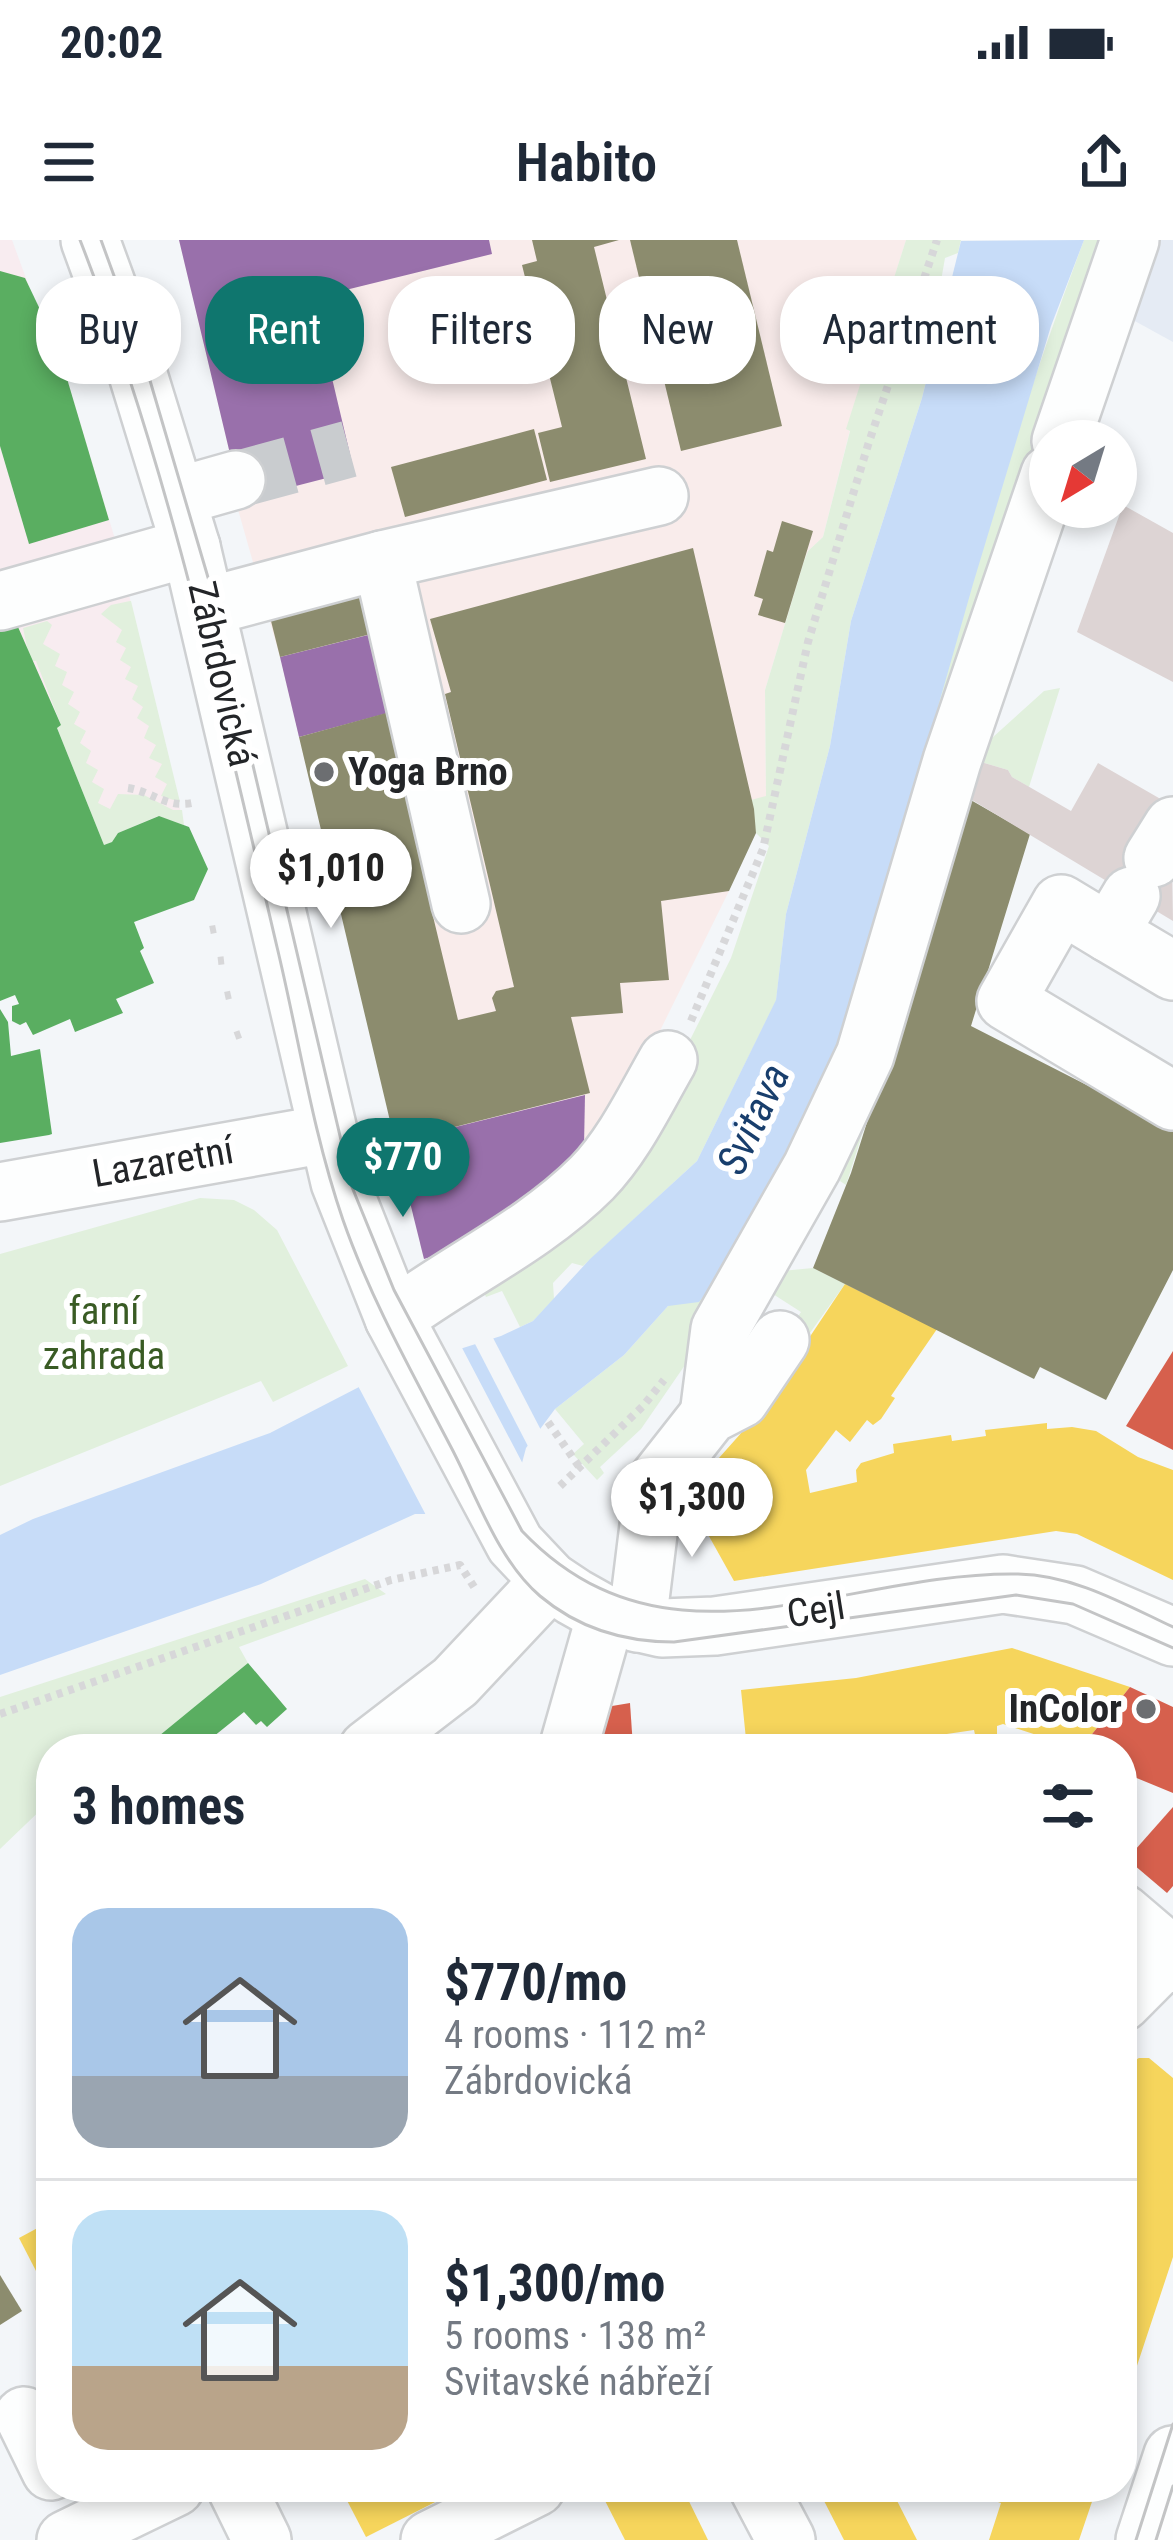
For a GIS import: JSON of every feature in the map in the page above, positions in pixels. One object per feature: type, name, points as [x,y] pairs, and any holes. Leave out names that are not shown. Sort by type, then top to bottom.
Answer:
[{"type":"street","name":"Zábrdovická","points":[[90,240],[184,522],[299,997],[326,1134],[367,1256],[399,1328],[496,1510]]},
{"type":"street","points":[[1068,420],[1130,240]]},
{"type":"street","points":[[0,601],[184,522],[236,480]]},
{"type":"street","points":[[206,607],[382,560],[659,496]]},
{"type":"street","points":[[709,1415],[720,1329],[812,1167],[865,1055],[952,761],[1032,528]]},
{"type":"street","points":[[382,560],[461,904]]},
{"type":"street","points":[[1173,970],[1142,878],[1061,904],[1006,1001],[1173,1101]]},
{"type":"street","points":[[399,1328],[591,1178],[617,1147],[668,1060]]},
{"type":"street","name":"Lazaretní","points":[[0,1192],[326,1134]]},
{"type":"street","points":[[574,1734],[622,1619],[654,1485],[709,1415],[740,1399],[780,1340]]},
{"type":"street","name":"Cejl","points":[[496,1510],[515,1544],[550,1581],[622,1619],[662,1628],[715,1627],[1003,1585],[1075,1595],[1173,1637]]},
{"type":"street","points":[[396,1734],[455,1682],[550,1581]]},
{"type":"street","points":[[1137,1925],[1171,1953],[1137,1987]]},
{"type":"street","points":[[25,2416],[36,2439]]},
{"type":"street","points":[[1145,2540],[1173,2455]]},
{"type":"street","points":[[69,2520],[127,2502]]},
{"type":"street","points":[[243,2502],[262,2540]]},
{"type":"street","points":[[430,2540],[506,2502]]},
{"type":"street","points":[[766,2502],[786,2540]]},
{"type":"path","points":[[668,1060],[699,1007],[763,849],[808,642],[937,240]]},
{"type":"path","points":[[128,788],[143,790],[175,807],[192,803]]},
{"type":"path","points":[[235,1036],[246,1032]]},
{"type":"path","points":[[560,1486],[643,1406],[698,1338],[720,1329]]},
{"type":"path","points":[[548,1422],[580,1468]]},
{"type":"path","points":[[0,1714],[391,1580],[460,1565]]},
{"type":"shaded area","points":[[0,240],[12,240],[36,305],[36,384],[68,384],[118,549],[184,825],[158,816],[118,833],[104,845],[57,728],[61,725],[51,701],[0,722]]},
{"type":"shaded area","points":[[179,240],[906,240],[895,276],[780,276],[780,384],[861,384],[823,537],[804,561],[765,690],[766,797],[729,891],[607,1138],[471,1248],[424,1259],[280,657],[237,506],[241,500],[213,384],[364,384],[364,276],[205,276],[205,349]]},
{"type":"shaded area","points":[[1160,240],[1173,240],[1173,342],[1133,320]]},
{"type":"green space","points":[[906,240],[961,240],[958,253],[945,258],[942,276],[895,276]]},
{"type":"green space","points":[[1084,240],[1121,240],[1059,420],[1029,420],[1029,505],[841,1047],[984,539],[1033,384],[1039,384],[1048,339]]},
{"type":"green space","points":[[860,384],[925,384],[851,621],[830,746],[786,914],[776,1001],[697,1161],[583,1266],[572,1263],[553,1283],[554,1299],[533,1321],[520,1327],[502,1291],[486,1297],[481,1286],[669,1082],[731,958],[769,846],[756,833],[751,800],[766,796],[765,690],[804,561],[823,537],[850,431],[846,429]]},
{"type":"green space","points":[[131,601],[180,802],[161,796],[167,784],[155,777],[162,764],[149,758],[156,745],[144,738],[149,726],[137,718],[143,707],[132,699],[138,686],[125,679],[131,667],[120,660],[126,648],[116,642],[122,630],[101,614],[111,605]]},
{"type":"green space","points":[[47,621],[52,625],[43,644],[60,654],[55,666],[67,672],[62,685],[74,692],[68,704],[80,712],[74,724],[86,731],[80,743],[91,751],[86,763],[98,770],[92,782],[104,789],[98,803],[110,809],[118,794],[144,795],[182,810],[184,825],[158,816],[118,833],[104,845],[36,661],[30,661],[23,628]]},
{"type":"green space","points":[[1060,688],[1029,787],[1008,770],[981,762],[846,1185],[840,1181],[972,756],[1044,691]]},
{"type":"green space","name":"farní zahrada","points":[[200,1198],[234,1200],[277,1230],[348,1366],[273,1402],[261,1381],[0,1486],[0,1254]]},
{"type":"green space","points":[[747,1244],[691,1332],[685,1365],[641,1429],[600,1467],[604,1473],[597,1480],[573,1454],[584,1444],[555,1409],[624,1355],[668,1306]]},
{"type":"green space","points":[[813,1268],[845,1284],[802,1344],[787,1334],[801,1312],[762,1287],[771,1272]]},
{"type":"green space","points":[[365,1579],[386,1594],[239,1647],[248,1663],[161,1734],[36,1734],[36,1814],[0,1849],[0,1697]]},
{"type":"water","points":[[1084,240],[1039,366],[1039,276],[952,276],[961,241]]},
{"type":"water","name":"Svitava","points":[[925,384],[1033,384],[841,1047],[747,1244],[699,1302],[668,1306],[624,1355],[555,1409],[526,1448],[522,1463],[425,1514],[415,1514],[261,1584],[0,1675],[0,1535],[270,1433],[359,1387],[362,1392],[444,1354],[533,1321],[590,1259],[697,1161],[776,1000],[786,914],[830,746],[851,621]]},
{"type":"pier","points":[[491,1334],[543,1434],[531,1452],[473,1340]]},
{"type":"pier","points":[[460,1344],[525,1468],[428,1519],[356,1382],[365,1385]]},
{"type":"building: Homes","points":[[845,1284],[937,1329],[891,1396],[895,1398],[881,1419],[873,1425],[867,1420],[850,1442],[836,1430],[806,1470],[810,1493],[857,1482],[861,1463],[894,1453],[893,1444],[951,1435],[952,1441],[986,1436],[985,1430],[1047,1423],[1047,1429],[1096,1431],[1138,1457],[1173,1470],[1173,1580],[1077,1534],[1056,1531],[734,1581],[686,1495],[759,1413]]},
{"type":"building: Homes","points":[[1012,1648],[1130,1687],[1092,1734],[1034,1734],[1003,1724],[997,1726],[997,1734],[975,1734],[974,1730],[745,1734],[741,1690],[856,1678]]},
{"type":"building: Homes","points":[[1149,2058],[1173,2078],[1173,2257],[1137,2366],[1137,2059]]},
{"type":"building: Homes","points":[[36,2229],[36,2271],[19,2238]]},
{"type":"building: Homes","points":[[348,2502],[435,2502],[366,2537]]},
{"type":"building: Homes","points":[[606,2502],[689,2502],[708,2540],[625,2540]]},
{"type":"building: Homes","points":[[825,2502],[898,2502],[917,2540],[844,2540]]},
{"type":"building: Homes","points":[[1092,2502],[1079,2540],[989,2540],[1001,2503]]},
{"type":"building: Shops","points":[[1173,1351],[1173,1450],[1126,1426]]},
{"type":"building: Shops","points":[[1130,1687],[1173,1707],[1173,1793],[1137,1778],[1137,1734],[1092,1734]]},
{"type":"building: Shops","points":[[630,1703],[632,1734],[597,1734],[594,1709]]},
{"type":"building: Shops","points":[[1173,1807],[1173,1886],[1167,1893],[1137,1868],[1137,1848]]},
{"type":"building: Offices","points":[[179,240],[489,240],[492,254],[364,285],[364,276],[205,276],[205,349]]},
{"type":"building: Offices","points":[[213,384],[333,384],[354,471],[241,500]]},
{"type":"building: Offices","points":[[380,632],[399,710],[299,737],[280,657]]},
{"type":"building: Offices","points":[[585,1095],[584,1146],[505,1234],[424,1259],[395,1142]]},
{"type":"building: Public","points":[[0,271],[25,278],[36,301],[36,384],[69,384],[109,520],[29,544],[0,446]]},
{"type":"building: Public","points":[[18,627],[61,725],[57,728],[104,845],[118,833],[159,816],[189,827],[208,869],[194,900],[134,922],[154,983],[116,999],[123,1013],[75,1032],[70,1019],[33,1035],[26,1022],[12,1021],[12,1006],[19,1004],[15,995],[0,1001],[0,632]]},
{"type":"building: Public","points":[[0,1009],[8,1022],[11,1056],[40,1049],[52,1134],[0,1143]]},
{"type":"building: Public","points":[[248,1663],[287,1709],[267,1727],[261,1721],[256,1725],[244,1712],[217,1734],[161,1734]]},
{"type":"building: Industry","points":[[532,240],[619,240],[594,247],[601,276],[599,384],[628,384],[646,459],[550,482],[538,433],[562,427],[551,384],[575,384],[575,276],[525,276],[522,265],[537,261]]},
{"type":"building: Industry","points":[[630,240],[737,240],[746,276],[639,276]]},
{"type":"building: Industry","points":[[756,319],[782,426],[681,451],[665,384],[756,384]]},
{"type":"building: Industry","points":[[534,429],[547,480],[405,517],[391,467]]},
{"type":"building: Industry","points":[[782,521],[813,531],[785,623],[758,615],[763,599],[754,596],[767,550],[773,552]]},
{"type":"building: Industry","points":[[693,548],[754,809],[756,833],[729,891],[661,901],[669,980],[620,983],[623,1013],[571,1017],[590,1093],[395,1142],[299,737],[386,713],[421,859],[445,904],[431,908],[458,1020],[496,1011],[492,998],[496,991],[514,987],[445,694],[451,692],[430,619]]},
{"type":"building: Industry","points":[[362,582],[375,633],[280,657],[268,609]]},
{"type":"building: Industry","points":[[969,799],[1030,834],[971,1026],[1173,1129],[1173,1270],[1106,1400],[1040,1367],[1034,1379],[813,1268],[851,1173]]},
{"type":"building: Industry","points":[[0,2275],[22,2311],[0,2325]]},
{"type":"building: Other","points":[[1137,513],[1173,533],[1173,682],[1077,632],[1115,528],[1137,528]]},
{"type":"building: Other","points":[[981,762],[1008,770],[1012,777],[1071,811],[1098,763],[1171,805],[1173,921],[972,800]]},
{"type":"tunnel","points":[[236,480],[349,449]]},
{"type":"tram line","points":[[80,240],[140,413],[191,590],[314,1118],[343,1220],[393,1336],[512,1565],[540,1596],[570,1617],[637,1639],[674,1642],[1016,1595],[1073,1604],[1173,1648]]},
{"type":"tram line","points":[[101,240],[141,350],[212,591],[352,1187],[394,1290],[522,1531],[578,1577],[636,1602],[697,1611],[759,1609],[952,1578],[1018,1574],[1079,1585],[1173,1627]]},
{"type":"tram line","points":[[1136,2540],[1173,2424]]},
{"type":"tram line","points":[[1156,2540],[1173,2486]]},
{"type":"place","name":"Yoga Brno","points":[[324,772]]},
{"type":"place","name":"InColor","points":[[1146,1709]]}]
